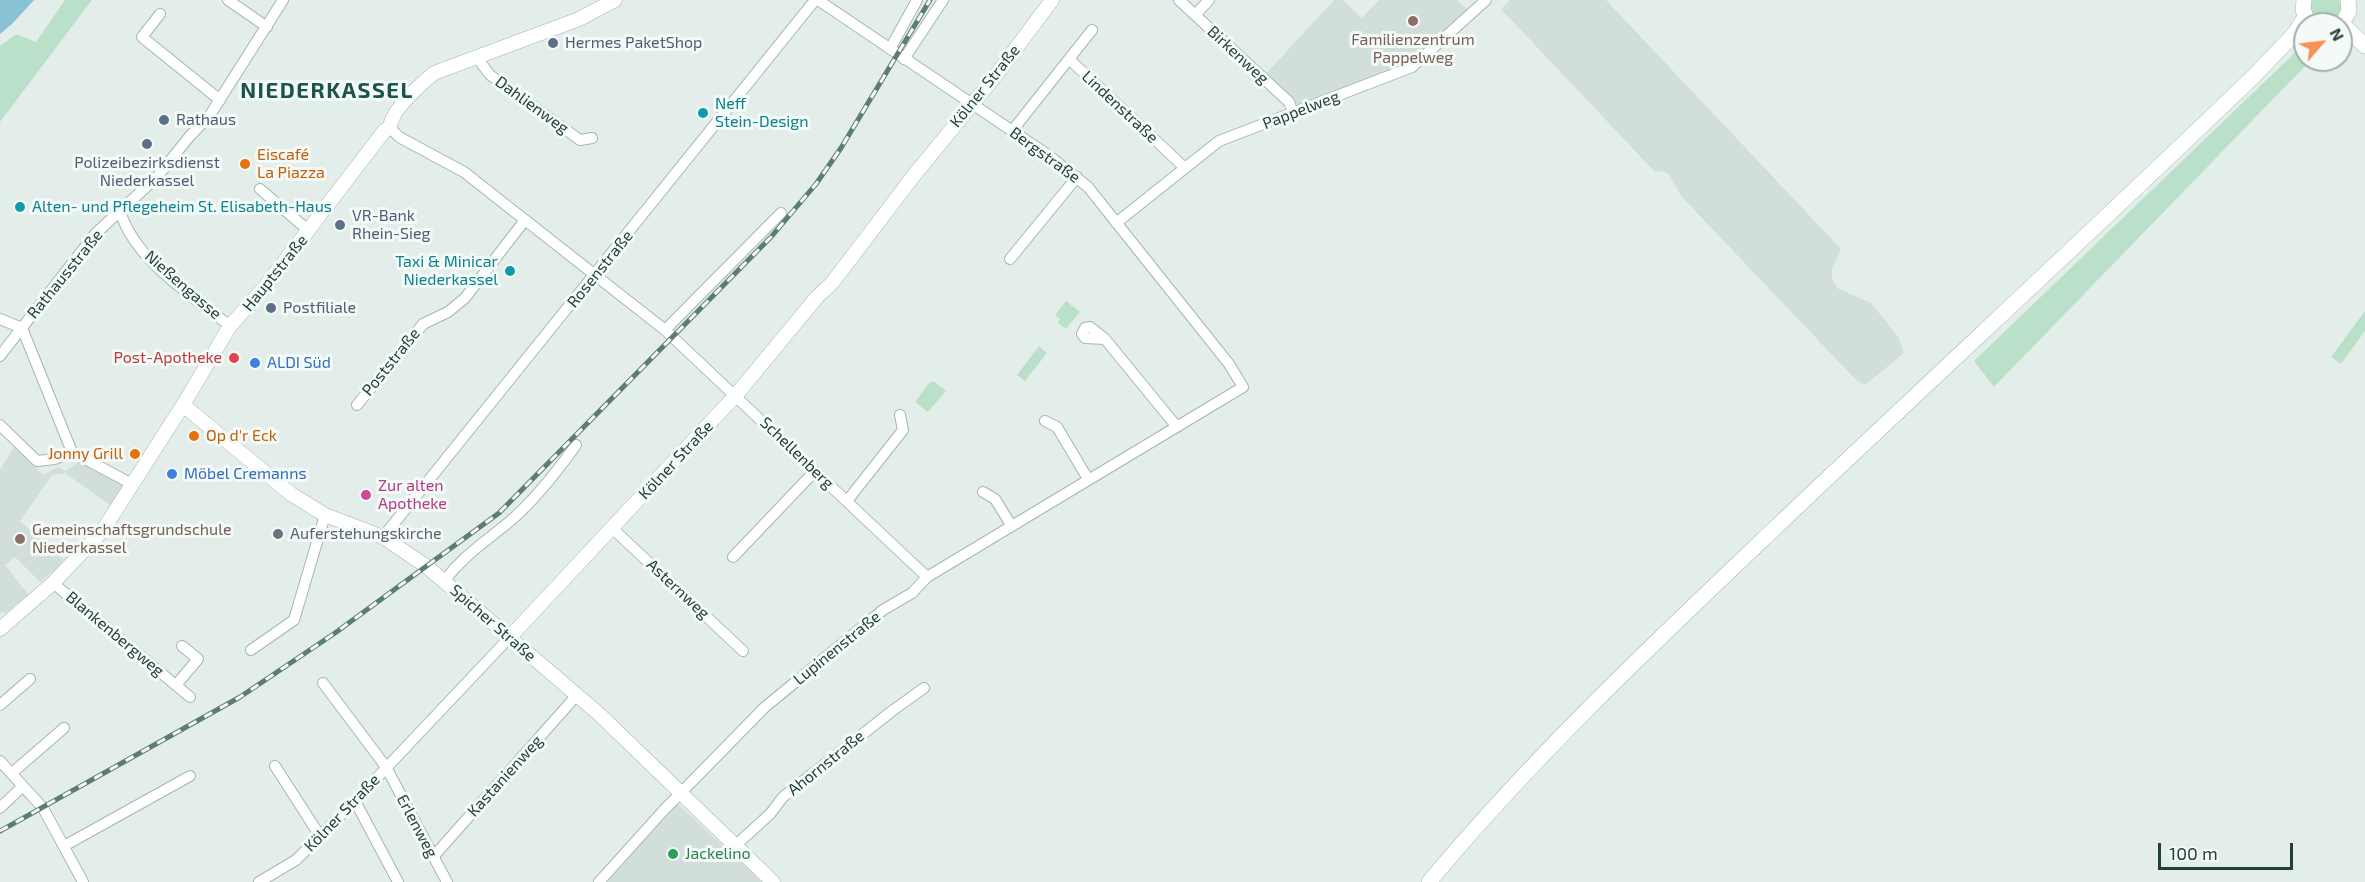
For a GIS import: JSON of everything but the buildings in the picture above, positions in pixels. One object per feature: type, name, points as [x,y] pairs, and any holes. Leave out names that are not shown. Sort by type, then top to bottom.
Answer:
[{"type":"main road","points":[[1429,882],[1531,768],[1675,624],[2255,75],[2293,35]]},
{"type":"main road","points":[[2353,35],[2365,46]]},
{"type":"main road","points":[[2255,75],[2293,44]]},
{"type":"street","points":[[228,0],[267,27]]},
{"type":"street","name":"Rathausstraße","points":[[0,356],[95,234],[157,177],[210,115],[283,0]]},
{"type":"street","name":"Hauptstraße","points":[[0,629],[53,583],[103,530],[183,405],[230,326],[264,288],[386,130],[390,128],[393,118],[418,86],[434,74],[579,19],[615,0]]},
{"type":"street","name":"Bergstraße","points":[[817,0],[1012,131],[1088,187],[1229,364],[1243,387],[1209,407]]},
{"type":"street","name":"Rosenstraße","points":[[383,537],[817,0]]},
{"type":"street","points":[[890,49],[917,0]]},
{"type":"street","points":[[904,59],[943,0]]},
{"type":"street","name":"Kölner Straße","points":[[259,882],[272,880],[296,860],[356,801],[736,395],[817,297],[832,283],[915,174],[993,79],[1052,0]]},
{"type":"street","name":"Birkenweg","points":[[1179,0],[1289,102],[1293,113]]},
{"type":"street","points":[[1195,15],[1209,0]]},
{"type":"street","name":"Pappelweg","points":[[1116,223],[1219,141],[1412,67],[1486,0]]},
{"type":"street","points":[[160,14],[142,37],[220,100]]},
{"type":"street","points":[[1069,59],[1092,30]]},
{"type":"street","name":"Dahlienweg","points":[[478,59],[490,75],[580,140],[592,138]]},
{"type":"street","name":"Lindenstraße","points":[[1012,131],[1069,59],[1185,168]]},
{"type":"street","name":"Schellenberg","points":[[390,128],[399,137],[464,172],[665,330],[927,577]]},
{"type":"street","points":[[1010,259],[1077,177]]},
{"type":"street","points":[[260,189],[309,231]]},
{"type":"street","name":"Nießengasse","points":[[120,211],[125,227],[144,252],[164,272],[230,326]]},
{"type":"street","points":[[665,330],[781,213]]},
{"type":"street","name":"Poststraße","points":[[357,405],[423,324],[448,312],[465,298],[525,220]]},
{"type":"street","points":[[0,319],[21,328],[72,452],[132,484]]},
{"type":"street","points":[[1105,339],[1177,427]]},
{"type":"street","name":"Spicher Straße","points":[[183,405],[291,494],[325,515],[383,537],[444,581],[577,695],[773,882]]},
{"type":"street","name":"Lupinenstraße","points":[[599,882],[680,793],[765,707],[883,610],[912,593],[927,577],[1209,407]]},
{"type":"street","points":[[847,501],[903,430],[900,415]]},
{"type":"street","points":[[1045,421],[1057,427],[1088,479]]},
{"type":"street","points":[[0,425],[37,461],[55,459],[72,452]]},
{"type":"street","points":[[444,581],[459,562],[511,520],[553,478],[576,446]]},
{"type":"street","points":[[733,557],[815,471]]},
{"type":"street","points":[[983,492],[995,499],[1011,525]]},
{"type":"street","points":[[251,650],[294,620],[325,515]]},
{"type":"street","name":"Asternweg","points":[[612,528],[743,651]]},
{"type":"street","name":"Blankenbergweg","points":[[53,583],[190,697]]},
{"type":"street","name":"Blankenbergweg","points":[[176,685],[198,659],[182,646]]},
{"type":"street","points":[[0,705],[30,679]]},
{"type":"street","name":"Erlenweg","points":[[323,682],[386,767],[447,882]]},
{"type":"street","name":"Ahornstraße","points":[[736,845],[770,814],[783,797],[924,688]]},
{"type":"street","name":"Kastanienweg","points":[[434,856],[577,695]]},
{"type":"street","points":[[12,773],[64,728]]},
{"type":"street","points":[[0,761],[43,808],[83,882]]},
{"type":"street","points":[[275,766],[320,836]]},
{"type":"street","points":[[64,846],[190,776]]},
{"type":"street","points":[[0,808],[23,786]]},
{"type":"street","points":[[356,801],[398,882]]},
{"type":"shaded area","points":[[1334,0],[1342,0],[1362,18],[1379,0],[1457,0],[1469,11],[1411,65],[1300,107],[1265,75]]},
{"type":"shaded area","points":[[1510,0],[1606,0],[1841,249],[1832,269],[1832,279],[1837,288],[1871,303],[1899,338],[1904,353],[1865,385],[1857,381],[1681,196],[1669,174],[1662,171],[1655,172],[1501,9]]},
{"type":"shaded area","name":"Gemeinschaftsgrundschule Niederkassel","points":[[14,447],[43,475],[58,467],[65,471],[80,461],[122,484],[123,487],[111,506],[65,473],[52,475],[20,521],[63,559],[57,568],[40,582],[15,557],[5,565],[28,594],[6,613],[0,612],[0,470]]},
{"type":"shaded area","points":[[678,804],[762,882],[607,882]]},
{"type":"green space","points":[[65,0],[92,0],[0,122],[0,46],[16,34],[36,42]]},
{"type":"green space","points":[[2309,0],[2343,0],[2344,6],[2341,12],[2311,12]]},
{"type":"green space","points":[[2293,55],[2293,72],[2299,72],[1994,387],[1974,361]]},
{"type":"green space","points":[[1066,301],[1080,312],[1066,329],[1058,323],[1060,319],[1055,315]]},
{"type":"green space","points":[[2365,311],[2365,331],[2341,364],[2331,357]]},
{"type":"green space","points":[[1039,346],[1047,353],[1025,381],[1017,375]]},
{"type":"green space","points":[[930,382],[935,382],[946,391],[928,412],[915,402]]},
{"type":"water","points":[[0,0],[34,0],[0,34]]},
{"type":"railway","points":[[0,831],[240,697],[335,633],[499,513],[771,237],[816,184],[841,148],[930,0]]},
{"type":"place","name":"Familienzentrum Pappelweg","points":[[1413,21]]},
{"type":"place","name":"Hermes PaketShop","points":[[553,43]]},
{"type":"place","name":"Neff Stein-Design","points":[[703,113]]},
{"type":"place","name":"Rathaus","points":[[164,120]]},
{"type":"place","name":"Polizeibezirksdienst Niederkassel","points":[[147,144]]},
{"type":"place","name":"Eiscafé La Piazza","points":[[245,164]]},
{"type":"place","name":"Alten- und Pflegeheim St. Elisabeth-Haus","points":[[20,207]]},
{"type":"place","name":"VR-Bank Rhein-Sieg","points":[[340,225]]},
{"type":"place","name":"Taxi & Minicar Niederkassel","points":[[510,271]]},
{"type":"place","name":"Postfiliale","points":[[271,308]]},
{"type":"place","name":"Post-Apotheke","points":[[234,358]]},
{"type":"place","name":"ALDI Süd","points":[[255,363]]},
{"type":"place","name":"Op d'r Eck","points":[[194,436]]},
{"type":"place","name":"Jonny Grill","points":[[135,454]]},
{"type":"place","name":"Möbel Cremanns","points":[[172,474]]},
{"type":"place","name":"Zur alten Apotheke","points":[[366,495]]},
{"type":"place","name":"Auferstehungskirche","points":[[278,534]]},
{"type":"place","name":"Gemeinschaftsgrundschule Niederkassel","points":[[20,539]]},
{"type":"place","name":"Jackelino","points":[[673,854]]},
{"type":"district","name":"NIEDERKASSEL","points":[[327,91]]}]
